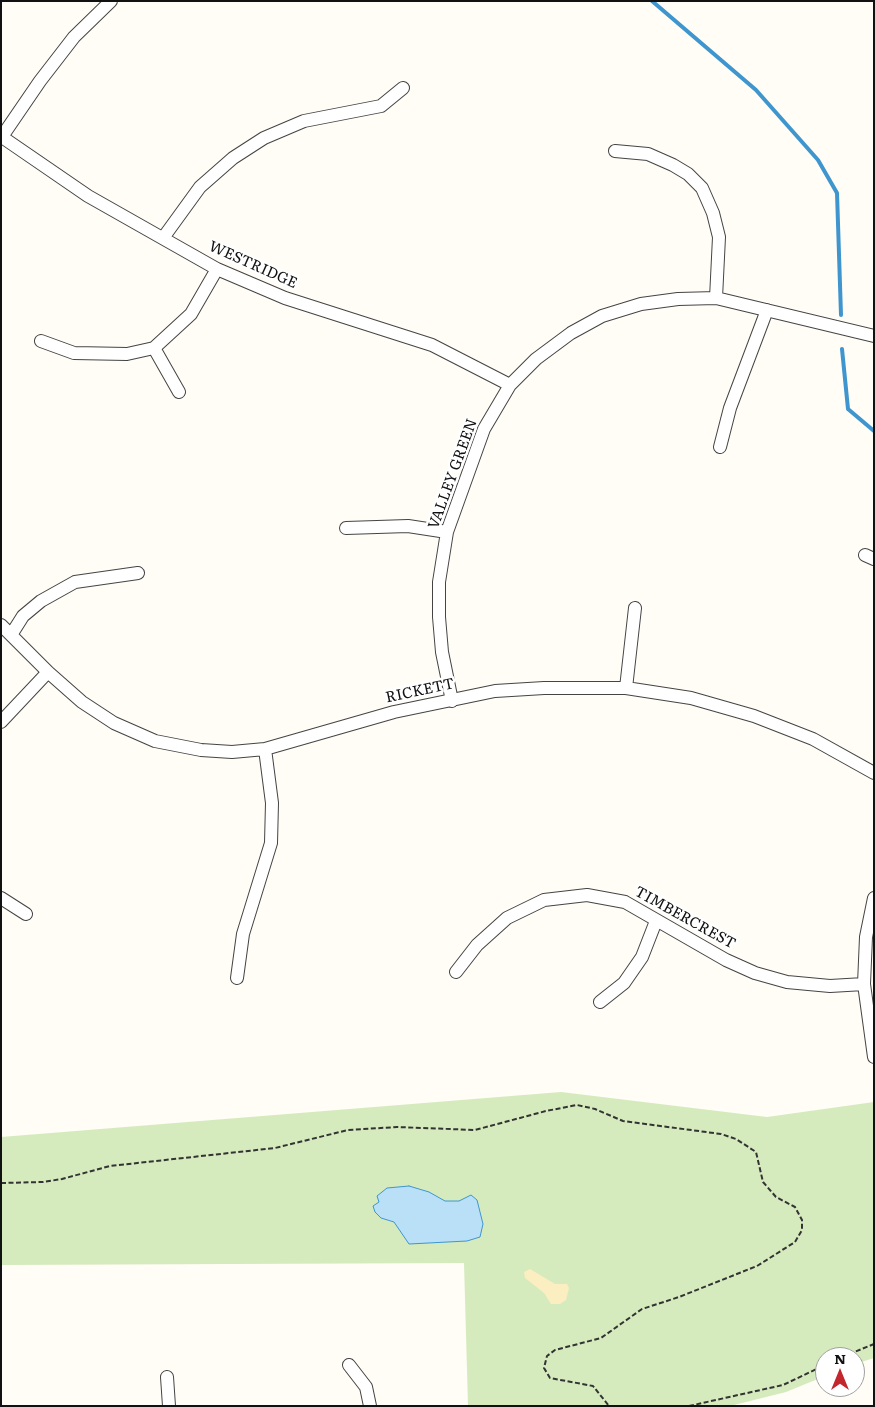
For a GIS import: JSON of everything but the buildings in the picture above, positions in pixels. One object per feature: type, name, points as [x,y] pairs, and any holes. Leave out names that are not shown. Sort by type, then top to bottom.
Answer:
[{"type":"street","points":[[2,138],[40,80],[74,37],[111,1]]},
{"type":"street","points":[[163,238],[200,188],[233,158],[264,138],[304,121],[381,106],[403,88]]},
{"type":"street","name":"WESTRIDGE","points":[[2,138],[88,196],[217,269],[285,298],[432,345],[510,385]]},
{"type":"street","points":[[615,151],[648,154],[688,174],[702,188],[713,213],[719,237],[716,298]]},
{"type":"street","points":[[41,341],[74,353],[127,354],[154,348],[191,314],[217,269]]},
{"type":"street","name":"VALLEY GREEN","points":[[452,701],[442,652],[439,617],[439,582],[447,532],[484,429],[510,385],[536,359],[571,333],[602,316],[641,304],[678,299],[716,298],[874,336]]},
{"type":"street","points":[[720,447],[730,408],[767,310]]},
{"type":"street","points":[[154,348],[179,392]]},
{"type":"street","points":[[346,528],[408,526],[447,532]]},
{"type":"street","points":[[11,635],[23,616],[41,601],[76,582],[138,573]]},
{"type":"street","points":[[626,688],[635,608]]},
{"type":"street","name":"RICKETT","points":[[1,625],[48,672],[82,702],[114,722],[155,742],[201,750],[232,752],[265,749],[394,712],[495,691],[544,688],[626,688],[691,698],[754,716],[814,739],[874,773]]},
{"type":"street","points":[[1,722],[48,672]]},
{"type":"street","points":[[237,978],[243,934],[271,843],[272,803],[265,749]]},
{"type":"street","name":"TIMBERCREST","points":[[456,972],[476,944],[508,918],[544,900],[587,895],[625,902],[726,960],[755,973],[787,982],[830,986],[864,984]]},
{"type":"street","points":[[1,898],[26,914]]},
{"type":"street","points":[[874,898],[866,937],[864,984],[874,1057]]},
{"type":"street","points":[[600,1002],[624,983],[642,957],[656,921]]},
{"type":"street","points":[[349,1365],[366,1387],[370,1406]]},
{"type":"street","points":[[167,1377],[168,1406]]},
{"type":"path","points":[[1,1183],[43,1182],[110,1166],[275,1148],[348,1130],[397,1127],[475,1130],[577,1105],[595,1109],[623,1121],[721,1134],[736,1139],[756,1152],[763,1182],[776,1197],[795,1207],[802,1220],[802,1230],[795,1242],[757,1266],[679,1297],[642,1309],[601,1338],[555,1350],[547,1356],[544,1368],[550,1378],[593,1386],[609,1406]]},
{"type":"path","points":[[689,1406],[783,1385],[815,1370]]},
{"type":"green space","points":[[561,1092],[767,1117],[874,1102],[874,1358],[865,1361],[865,1347],[815,1347],[815,1380],[786,1392],[730,1406],[468,1406],[464,1263],[1,1265],[1,1137]]},
{"type":"sand","points":[[530,1269],[555,1284],[567,1284],[569,1288],[566,1300],[560,1304],[551,1304],[544,1293],[525,1278],[524,1272]]},
{"type":"water","points":[[409,1186],[429,1192],[445,1201],[459,1201],[471,1195],[477,1200],[483,1224],[480,1237],[467,1241],[409,1244],[394,1222],[381,1218],[375,1212],[373,1206],[379,1202],[377,1196],[387,1188]]},
{"type":"waterway","points":[[652,1],[756,90],[818,160],[837,193],[841,315]]},
{"type":"waterway","points":[[842,349],[848,409],[874,431]]}]
